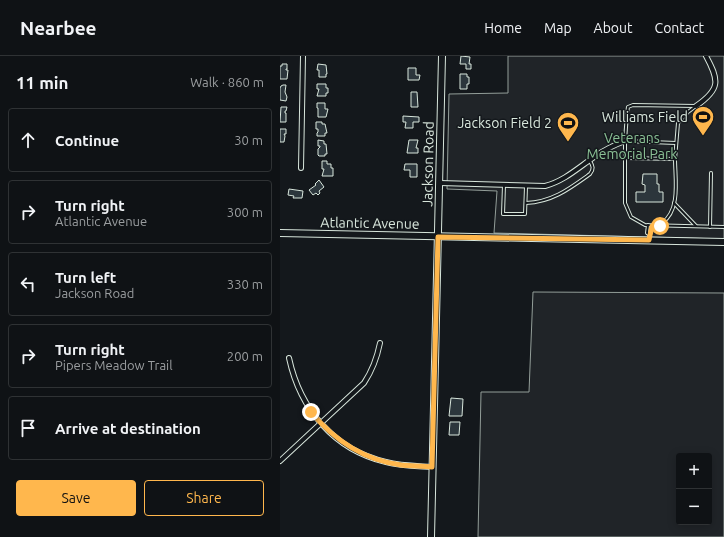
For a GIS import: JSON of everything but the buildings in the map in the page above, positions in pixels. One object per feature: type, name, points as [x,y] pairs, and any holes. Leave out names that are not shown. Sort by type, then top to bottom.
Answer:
[{"type":"street","points":[[301,168],[303,56]]},
{"type":"street","name":"Jackson Road","points":[[431,537],[442,56]]},
{"type":"street","points":[[696,106],[712,92],[715,87],[716,77],[706,56]]},
{"type":"street","points":[[440,183],[545,186],[553,184],[572,174],[589,160],[614,145],[625,141]]},
{"type":"street","name":"Atlantic Avenue","points":[[280,233],[438,237],[650,238],[724,242]]},
{"type":"street","points":[[280,461],[364,383],[370,374],[380,343]]},
{"type":"street","points":[[289,358],[295,381],[302,397],[311,412],[332,435],[347,446],[385,462],[401,465],[432,467]]},
{"type":"lane","points":[[696,106],[631,106],[628,109],[625,141],[625,203],[631,217],[645,225],[724,228]]},
{"type":"lane","points":[[652,226],[662,222],[671,212],[674,204],[675,159],[678,123],[696,106]]},
{"type":"lane","points":[[625,141],[676,143]]},
{"type":"lane","points":[[625,158],[675,159]]},
{"type":"lane","points":[[526,203],[550,199],[567,190],[592,171],[592,165],[589,160]]},
{"type":"lane","points":[[710,227],[711,174]]},
{"type":"lane","points":[[504,185],[503,214],[525,214],[526,186]]},
{"type":"lane","points":[[674,204],[697,226]]},
{"type":"lane","points":[[648,225],[647,233],[650,238]]},
{"type":"lane","points":[[650,238],[652,226]]},
{"type":"green space","name":"Veterans Memorial Park","points":[[508,56],[724,56],[724,239],[494,233],[497,191],[447,189],[449,94],[508,93]]},
{"type":"green space","points":[[533,292],[724,293],[724,537],[478,537],[481,392],[529,392]]},
{"type":"place","name":"Williams Field","points":[[703,136]]},
{"type":"place","name":"Jackson Field 2","points":[[568,142]]},
{"type":"route","points":[[311,412],[332,435],[358,452],[385,462],[401,465],[432,467],[438,237],[649,240],[652,232],[652,226],[660,226]]}]
